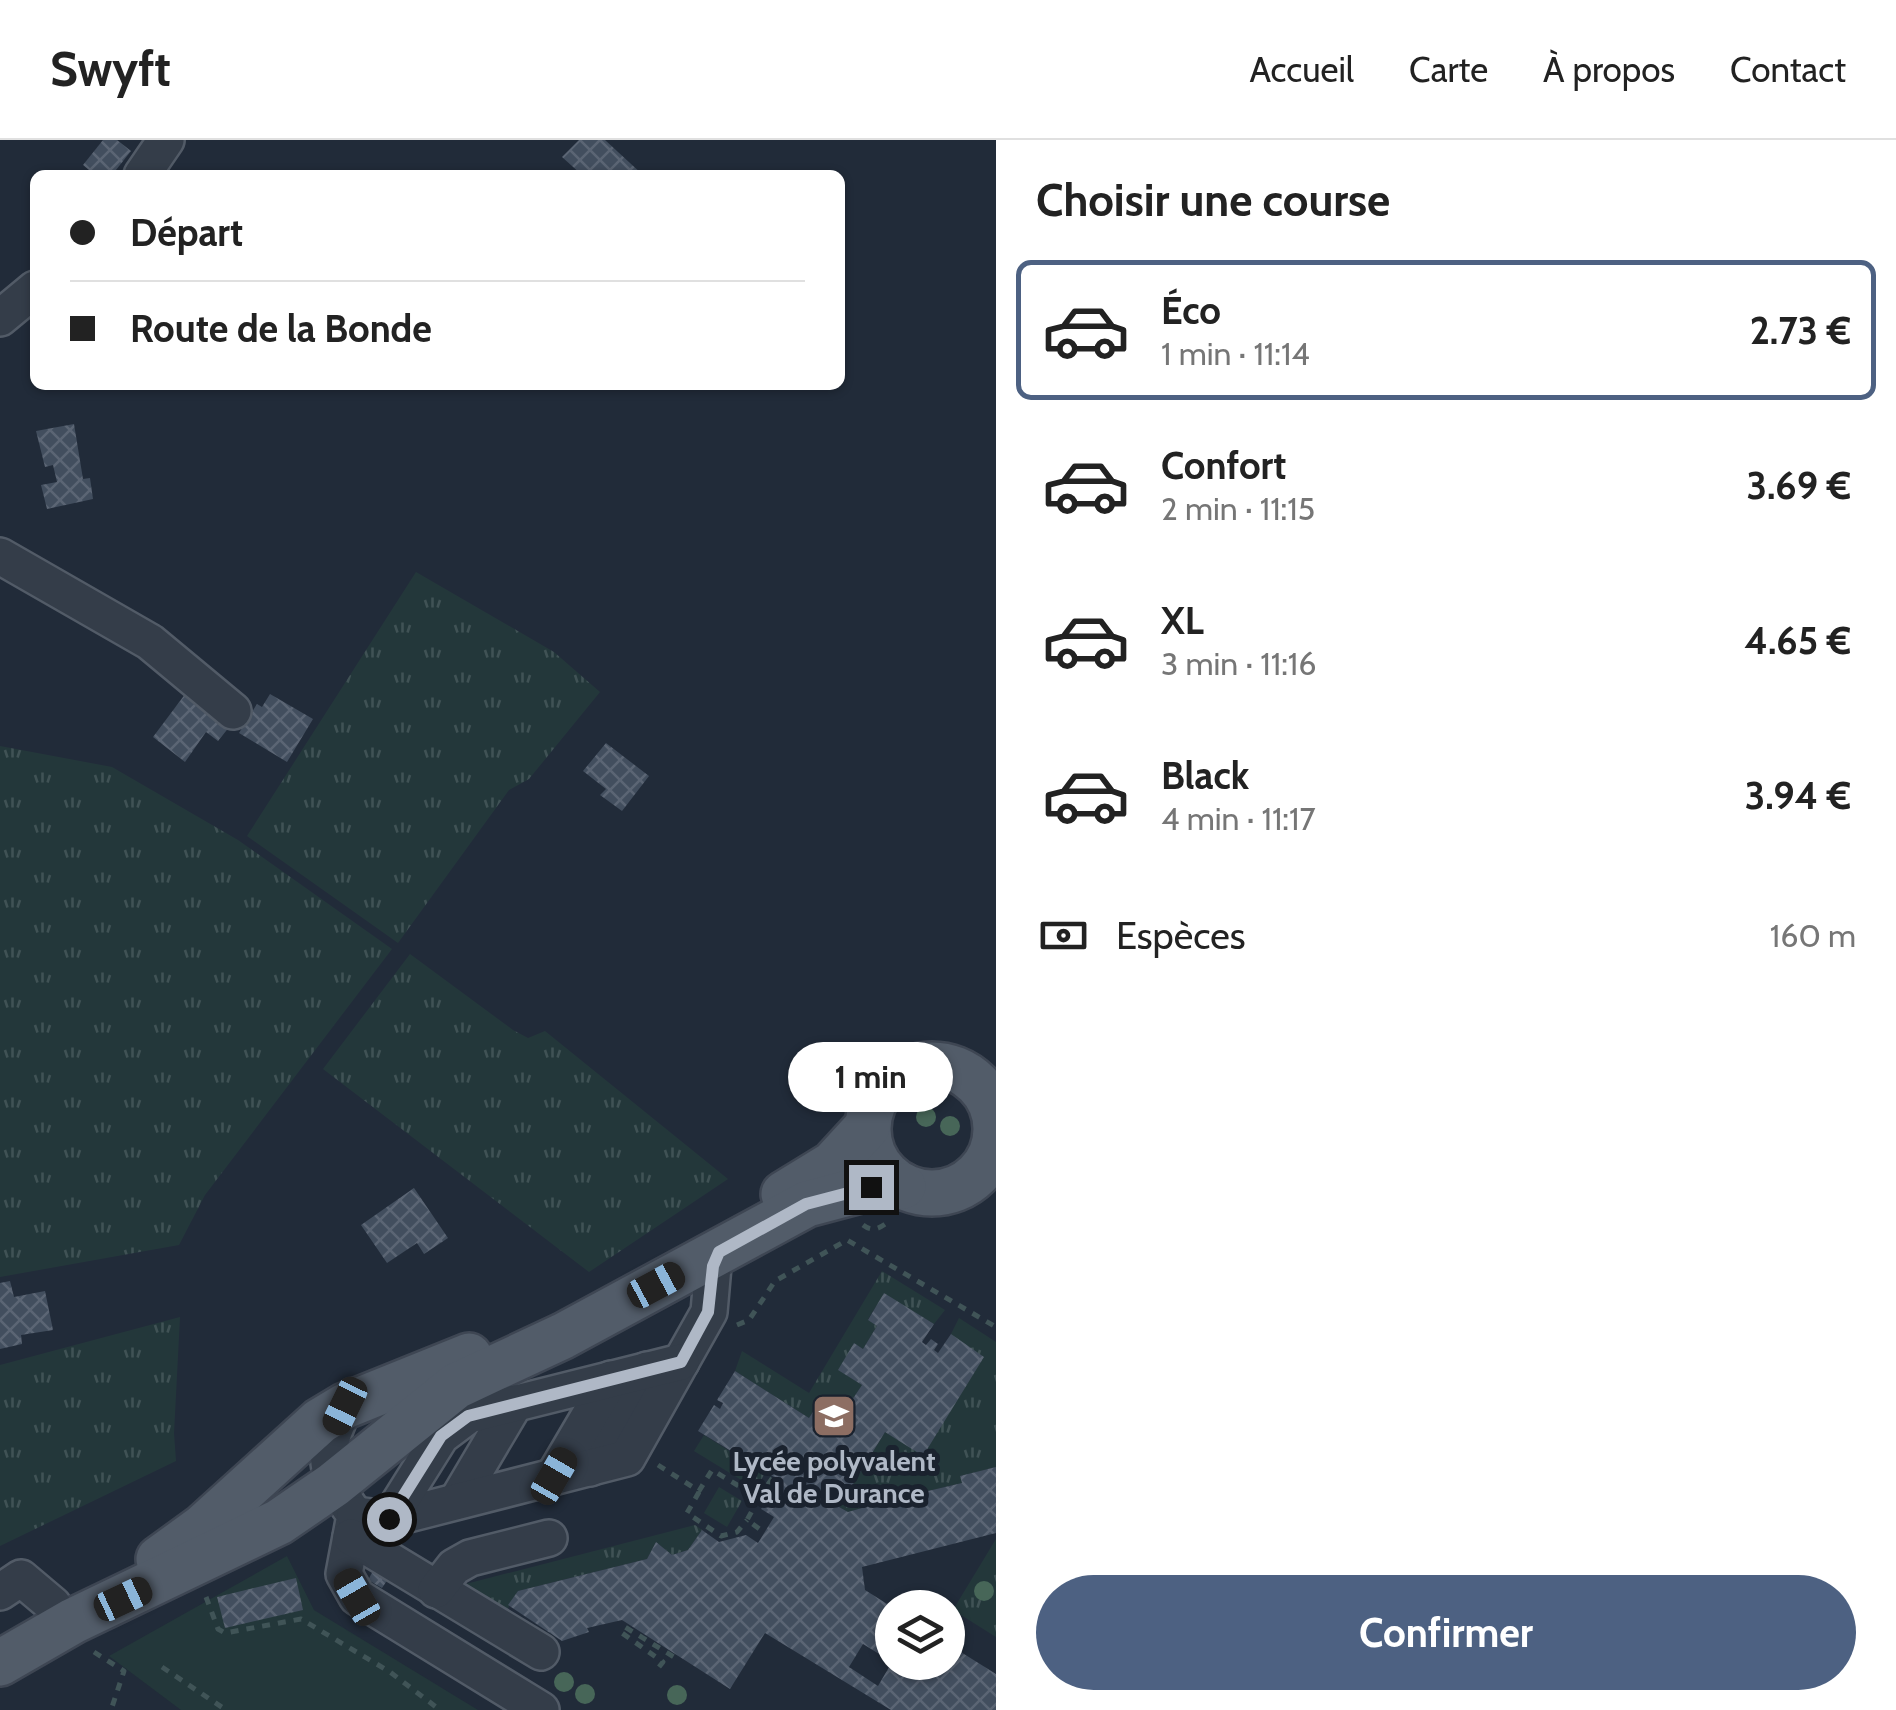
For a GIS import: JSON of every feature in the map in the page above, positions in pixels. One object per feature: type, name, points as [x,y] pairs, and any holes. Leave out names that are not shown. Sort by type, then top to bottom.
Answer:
[{"type":"main road","points":[[0,1663],[77,1633],[279,1522],[369,1514],[456,1386],[563,1336],[806,1204],[871,1187],[906,1203],[967,1183],[990,1155],[996,1135],[994,1111],[982,1090],[980,1070],[921,1065],[900,1072],[883,1086],[872,1105],[867,1127],[871,1151],[906,1203]]},
{"type":"main road","points":[[77,1633],[204,1527],[297,1440],[345,1406],[550,1320],[815,1177],[833,1164],[867,1127]]},
{"type":"street","points":[[145,170],[166,140]]},
{"type":"street","points":[[0,318],[30,293]]},
{"type":"street","points":[[0,556],[150,642],[233,710]]},
{"type":"street","points":[[369,1514],[473,1497],[628,1458],[664,1366],[708,1312],[713,1266],[719,1252]]},
{"type":"street","points":[[542,1710],[357,1597],[344,1574],[369,1514],[441,1436],[468,1416],[664,1366]]},
{"type":"street","points":[[540,1480],[547,1395]]},
{"type":"street","points":[[473,1497],[547,1395]]},
{"type":"street","points":[[345,1406],[333,1431],[329,1452],[369,1514],[436,1590],[541,1652]]},
{"type":"street","points":[[436,1590],[454,1568],[470,1558],[549,1538]]},
{"type":"street","points":[[0,1592],[21,1578],[77,1633]]},
{"type":"path","points":[[858,1222],[869,1230],[879,1229],[906,1203],[947,1200]]},
{"type":"path","points":[[651,1461],[699,1491]]},
{"type":"path","points":[[759,1498],[712,1470],[687,1512],[721,1536],[738,1532],[747,1520],[772,1476]]},
{"type":"path","points":[[747,1520],[764,1532]]},
{"type":"path","points":[[204,1594],[218,1629],[226,1634],[300,1618],[390,1672],[440,1710]]},
{"type":"path","points":[[660,1668],[664,1662],[622,1634],[625,1627],[674,1657]]},
{"type":"path","points":[[77,1633],[124,1672],[111,1710]]},
{"type":"path","points":[[162,1667],[226,1710]]},
{"type":"green space","points":[[416,572],[554,652],[600,692],[529,779],[509,790],[398,943],[247,836]]},
{"type":"green space","points":[[0,746],[112,767],[238,840],[392,949],[205,1195],[179,1245],[0,1277]]},
{"type":"green space","points":[[410,954],[513,1030],[528,1038],[545,1031],[728,1179],[589,1272],[323,1069]]},
{"type":"green space","points":[[882,1271],[945,1310],[934,1324],[884,1294],[868,1319],[877,1326],[863,1349],[855,1344],[839,1370],[862,1385],[846,1409],[824,1395],[809,1418],[735,1371],[742,1351],[809,1393]]},
{"type":"green space","points":[[180,1317],[176,1461],[0,1546],[0,1365]]},
{"type":"green space","points":[[959,1318],[996,1342],[996,1467],[961,1476],[962,1483],[928,1491],[922,1488],[917,1495],[902,1500],[894,1493],[888,1503],[872,1506],[866,1500],[862,1508],[848,1512],[839,1507],[885,1432],[923,1455],[951,1334]]},
{"type":"green space","points":[[704,1435],[765,1473],[756,1489],[694,1451]]},
{"type":"green space","points":[[719,1487],[742,1501],[727,1527],[704,1513]]},
{"type":"green space","points":[[695,1525],[702,1530],[688,1550],[672,1555],[656,1542],[647,1559],[518,1591],[501,1620],[458,1586]]},
{"type":"green space","points":[[996,1539],[996,1637],[965,1618],[965,1590]]},
{"type":"green space","points":[[287,1556],[314,1610],[478,1710],[181,1710],[109,1656]]},
{"type":"building","points":[[103,140],[117,140],[131,151],[116,170],[89,170],[83,165]]},
{"type":"building","points":[[579,140],[605,140],[638,170],[576,170],[562,157]]},
{"type":"building","points":[[74,424],[83,479],[90,478],[93,499],[47,509],[41,485],[57,482],[53,465],[45,467],[36,431]]},
{"type":"building","points":[[186,693],[230,726],[218,741],[206,732],[185,762],[153,737]]},
{"type":"building","points":[[270,694],[313,719],[287,762],[239,733],[257,704],[262,707]]},
{"type":"building","points":[[606,743],[649,776],[622,811],[600,795],[606,789],[583,771]]},
{"type":"building","points":[[414,1188],[448,1238],[424,1254],[417,1243],[387,1263],[361,1225]]},
{"type":"building","points":[[10,1281],[14,1297],[45,1291],[53,1330],[21,1335],[22,1344],[0,1349],[0,1283]]},
{"type":"building","points":[[884,1293],[934,1324],[922,1342],[926,1345],[931,1339],[938,1344],[934,1350],[938,1353],[951,1334],[984,1357],[923,1456],[885,1432],[839,1507],[848,1512],[862,1508],[866,1499],[872,1506],[888,1503],[894,1492],[902,1500],[917,1495],[922,1487],[928,1491],[962,1483],[960,1476],[996,1467],[996,1533],[862,1567],[865,1590],[875,1596],[875,1651],[863,1644],[849,1667],[878,1686],[882,1680],[965,1680],[965,1655],[996,1674],[996,1710],[891,1710],[765,1633],[730,1689],[622,1620],[587,1628],[589,1632],[562,1641],[508,1605],[518,1591],[647,1559],[656,1542],[672,1555],[688,1550],[702,1530],[719,1542],[746,1535],[758,1543],[774,1517],[761,1509],[779,1480],[698,1431],[714,1405],[720,1409],[723,1403],[717,1400],[735,1371],[809,1418],[824,1395],[846,1409],[862,1385],[838,1370],[854,1343],[863,1349],[877,1326],[868,1320]]},
{"type":"building","points":[[373,1571],[388,1579],[382,1588],[368,1580]]},
{"type":"building","points":[[296,1578],[303,1610],[225,1628],[217,1597]]},
{"type":"place","name":"Lycée polyvalent Val de Durance","points":[[834,1416]]},
{"type":"route","points":[[389,1519],[441,1436],[468,1416],[681,1362],[708,1312],[713,1266],[719,1252],[806,1204],[871,1187]]}]
